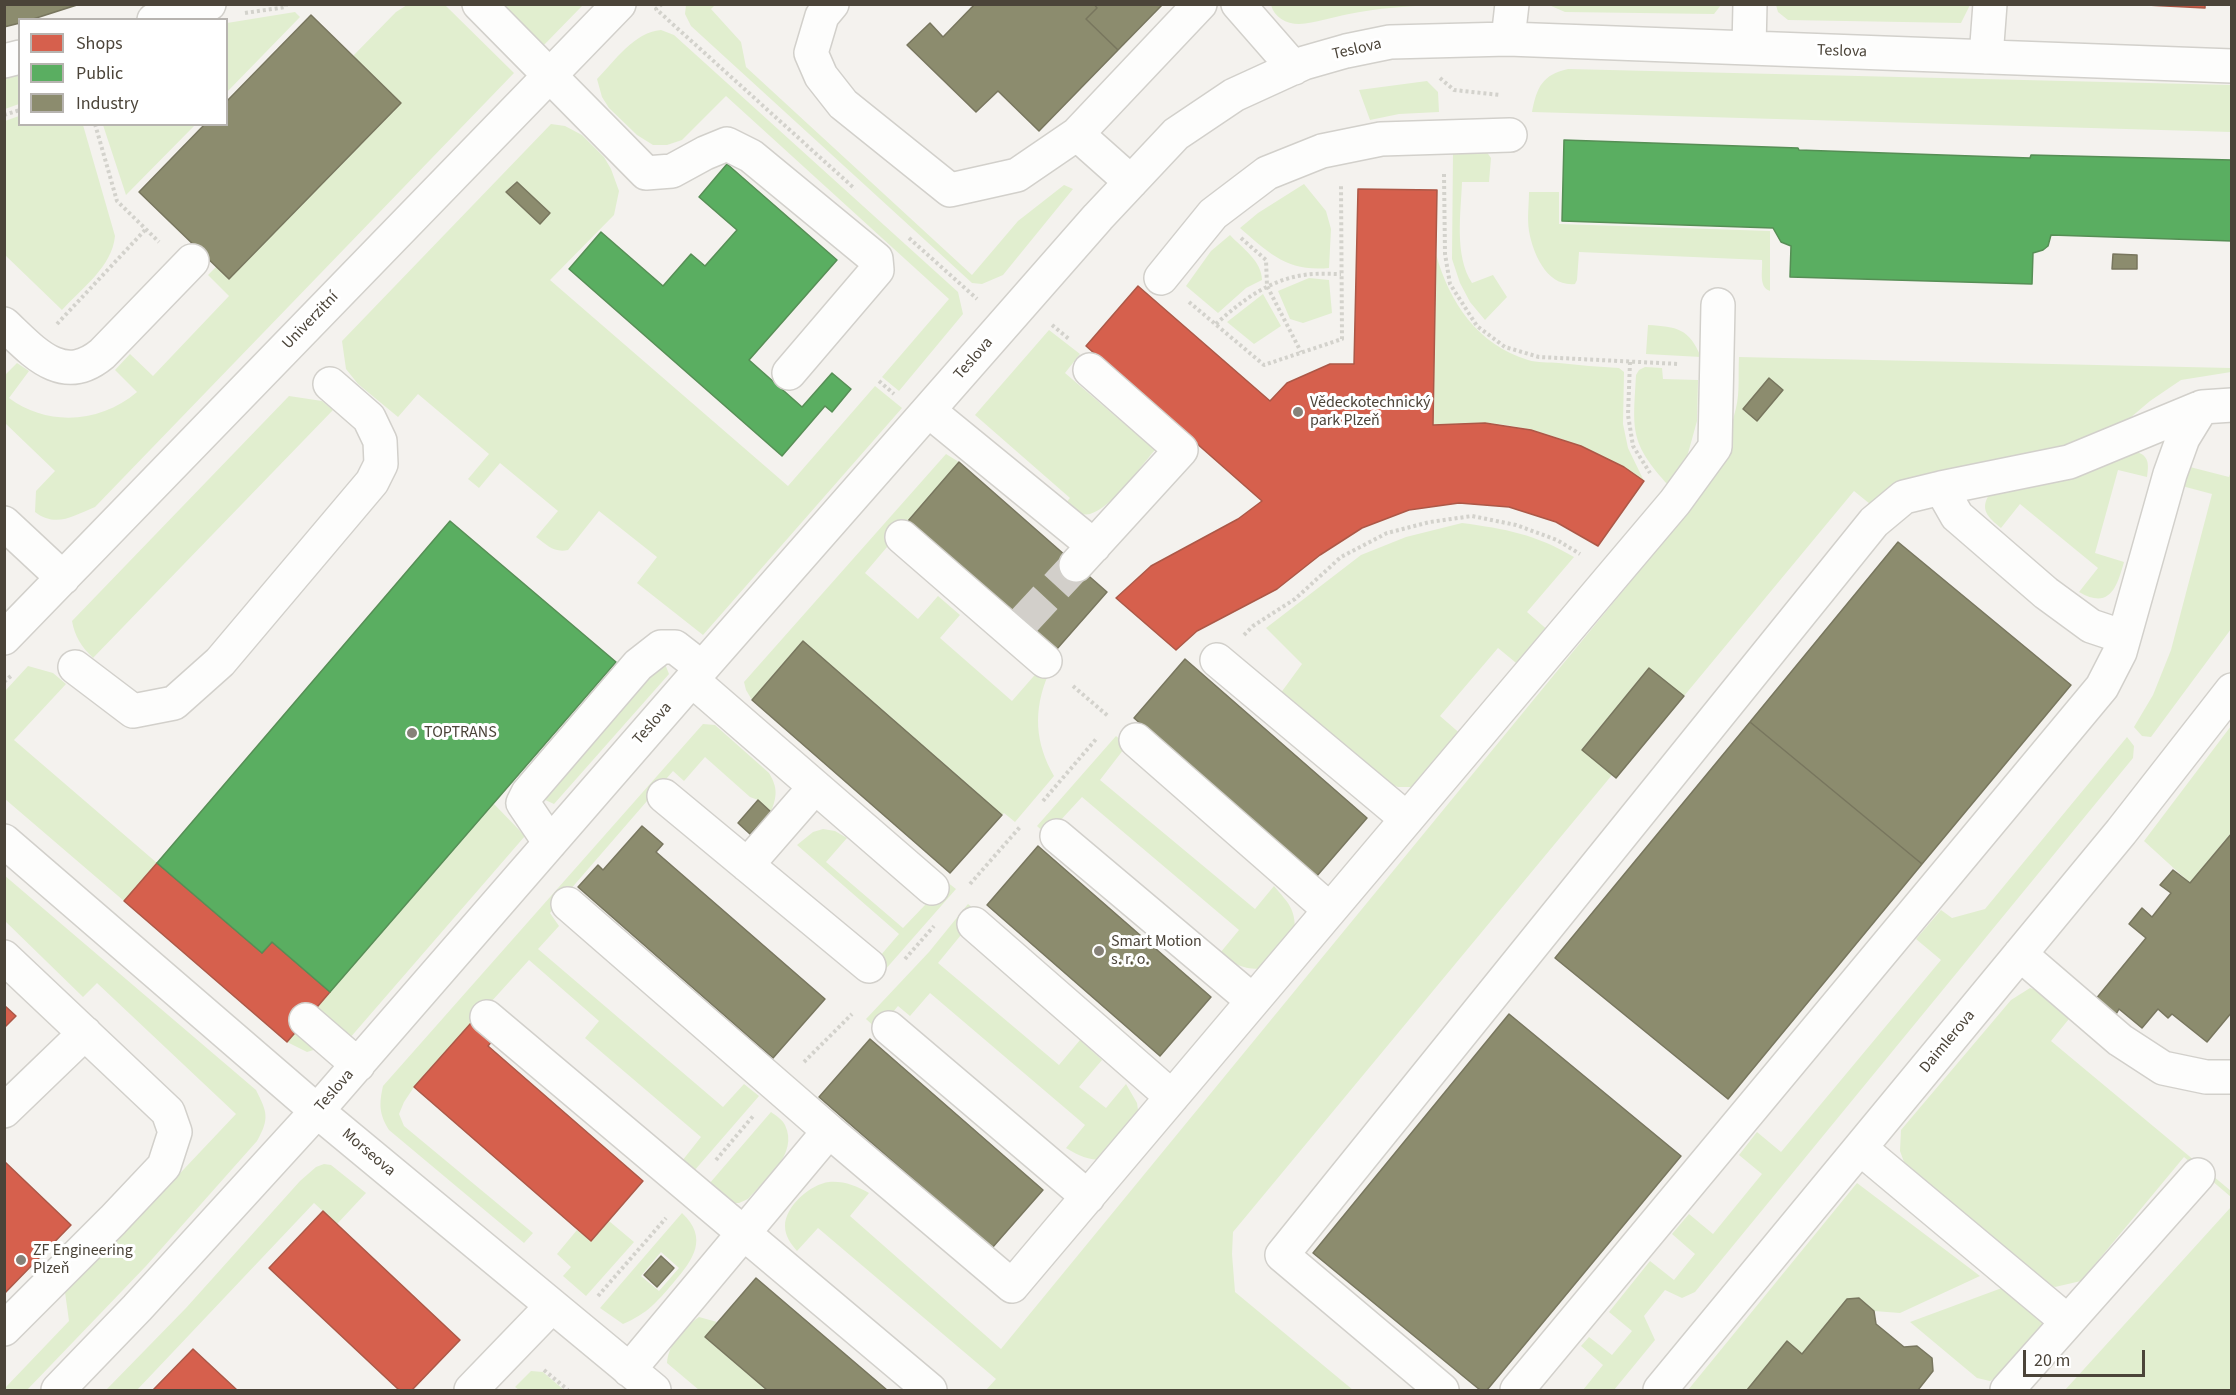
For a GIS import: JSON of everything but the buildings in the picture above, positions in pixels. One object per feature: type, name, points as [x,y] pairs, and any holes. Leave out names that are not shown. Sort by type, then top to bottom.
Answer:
[{"type":"street","points":[[479,4],[646,173],[672,171],[705,153],[728,144],[752,156],[876,259],[877,270],[789,373]]},
{"type":"street","name":"Univerzitní","points":[[4,638],[619,4]]},
{"type":"street","points":[[832,4],[822,16],[811,53],[821,76],[843,104],[950,190],[1017,174],[1077,134],[1200,4]]},
{"type":"street","points":[[1238,4],[1294,68]]},
{"type":"street","points":[[1508,39],[1512,4]]},
{"type":"street","points":[[1749,48],[1750,4]]},
{"type":"street","points":[[1986,57],[1990,4]]},
{"type":"street","points":[[168,18],[224,10]]},
{"type":"street","name":"Teslova","points":[[58,1390],[145,1300],[358,1065],[697,674],[915,405],[1176,134],[1234,95],[1294,68],[1346,51],[1390,42],[1508,39],[2232,66]]},
{"type":"street","points":[[1077,134],[1131,182]]},
{"type":"street","points":[[1161,278],[1214,214],[1267,173],[1322,151],[1381,139],[1510,135]]},
{"type":"street","points":[[4,324],[47,362],[63,367],[76,367],[93,362],[189,264]]},
{"type":"street","points":[[568,904],[829,1131],[1012,1286],[1675,502],[1715,447],[1718,305]]},
{"type":"street","points":[[915,405],[1085,555],[1181,450],[1090,370]]},
{"type":"street","points":[[75,667],[133,711],[174,703],[220,662],[372,482],[381,464],[380,441],[369,418],[330,384]]},
{"type":"street","points":[[1442,1390],[1281,1255],[1874,522],[1904,497],[2069,462],[2217,406]]},
{"type":"street","points":[[1517,1390],[2102,687],[2120,652],[2169,474],[2183,438],[2217,406]]},
{"type":"street","points":[[1941,488],[1957,516],[2046,592],[2091,626],[2124,637]]},
{"type":"street","points":[[4,523],[63,578]]},
{"type":"street","points":[[902,537],[1018,628],[1045,661]]},
{"type":"street","points":[[550,843],[523,804],[528,793],[631,674],[661,647],[675,647],[697,674],[937,903]]},
{"type":"street","points":[[1217,660],[1407,819]]},
{"type":"street","name":"Daimlerova","points":[[1660,1390],[2127,824],[2232,690]]},
{"type":"street","points":[[1125,730],[1330,910]]},
{"type":"street","points":[[747,865],[815,787]]},
{"type":"street","points":[[664,796],[869,966]]},
{"type":"street","points":[[1057,836],[1253,1001]]},
{"type":"street","name":"Morseova","points":[[4,841],[317,1111],[654,1390]]},
{"type":"street","points":[[974,924],[1172,1097]]},
{"type":"street","points":[[2020,954],[2120,1040],[2163,1068],[2206,1077],[2232,1077]]},
{"type":"street","points":[[4,957],[168,1112],[175,1132],[164,1166],[114,1220],[4,1329]]},
{"type":"street","points":[[488,1017],[930,1390]]},
{"type":"street","points":[[306,1020],[358,1065]]},
{"type":"street","points":[[889,1028],[1088,1197]]},
{"type":"street","points":[[4,1111],[85,1033]]},
{"type":"street","points":[[628,1370],[829,1131]]},
{"type":"street","points":[[1860,1148],[2067,1321]]},
{"type":"street","points":[[2007,1390],[2198,1175]]},
{"type":"street","points":[[471,1390],[552,1306]]},
{"type":"path","points":[[224,10],[258,10],[286,7],[286,4]]},
{"type":"path","points":[[96,126],[117,201],[145,230],[189,264]]},
{"type":"path","points":[[1161,278],[1264,364],[1342,339],[1341,147]]},
{"type":"path","points":[[1444,168],[1445,254],[1450,284],[1477,326],[1506,347],[1539,357],[1717,366]]},
{"type":"path","points":[[1214,214],[1266,260],[1267,286],[1301,352]]},
{"type":"path","points":[[32,350],[145,230]]},
{"type":"path","points":[[1216,324],[1239,302],[1267,286],[1303,275],[1341,274]]},
{"type":"path","points":[[1629,362],[1628,415],[1633,446],[1651,475]]},
{"type":"path","points":[[879,381],[915,405]]},
{"type":"path","points":[[1217,660],[1253,626],[1294,599],[1341,557],[1387,533],[1430,522],[1472,516],[1516,525],[1557,540],[1583,556]]},
{"type":"path","points":[[1039,806],[1125,730],[1045,661]]},
{"type":"path","points":[[965,890],[1024,823]]},
{"type":"path","points":[[902,963],[937,903]]},
{"type":"path","points":[[596,1299],[778,1087],[858,1009]]},
{"type":"path","points":[[544,1370],[568,1390]]},
{"type":"green space","points":[[1271,4],[1437,5],[1371,10],[1299,24],[1281,19]]},
{"type":"green space","points":[[1776,4],[1970,5],[1961,23],[1788,20],[1778,12]]},
{"type":"green space","points":[[407,5],[445,5],[514,73],[95,507],[72,517],[57,520],[43,517],[35,512],[36,491],[55,471],[5,423],[4,376],[17,363],[29,371],[9,398],[40,414],[57,417],[74,418],[107,410],[137,392],[115,370],[130,354],[153,376],[229,296],[208,275],[216,267],[229,279],[401,103],[353,56],[396,12]]},
{"type":"green space","points":[[496,5],[583,5],[543,46]]},
{"type":"green space","points":[[686,5],[715,5],[711,9],[741,42],[746,67],[972,275],[1018,221],[1064,185],[1073,189],[1003,275],[982,284],[972,283],[691,26],[685,14]]},
{"type":"green space","points":[[1549,5],[1721,5],[1714,14],[1565,12]]},
{"type":"green space","points":[[295,12],[300,17],[228,91],[228,23]]},
{"type":"green space","points":[[661,30],[674,35],[958,292],[963,314],[899,391],[882,377],[949,299],[726,96],[682,140],[667,145],[653,145],[637,135],[609,108],[602,97],[597,79],[634,42],[651,32]]},
{"type":"green space","points":[[1568,69],[2231,85],[2231,132],[1532,112],[1542,83],[1552,75]]},
{"type":"green space","points":[[18,71],[18,104],[5,109],[4,76]]},
{"type":"green space","points":[[1427,81],[1438,92],[1439,112],[1399,114],[1370,120],[1359,90]]},
{"type":"green space","points":[[18,116],[18,126],[83,126],[115,236],[113,247],[102,267],[62,310],[5,255],[5,121]]},
{"type":"green space","points":[[551,124],[565,126],[582,135],[604,157],[619,191],[614,215],[550,280],[788,486],[875,386],[902,408],[703,635],[637,583],[657,557],[599,511],[568,550],[559,550],[547,545],[536,537],[558,511],[500,463],[479,488],[468,479],[489,454],[418,394],[398,417],[358,384],[346,369],[342,341]],"holes":[[[516,182],[549,213],[540,224],[507,192]]]},
{"type":"green space","points":[[104,126],[194,126],[126,195]]},
{"type":"green space","points":[[1453,151],[1486,151],[1491,158],[1489,182],[1462,182],[1460,220],[1463,260],[1472,283],[1493,275],[1507,297],[1485,320],[1470,302],[1460,283],[1452,259]]},
{"type":"green space","points":[[1304,184],[1326,211],[1331,229],[1329,268],[1301,267],[1290,264],[1270,253],[1240,228],[1258,213]]},
{"type":"green space","points":[[1529,192],[1559,192],[1559,224],[1770,231],[1770,291],[1762,282],[1762,260],[1579,252],[1577,280],[1575,284],[1565,284],[1549,275],[1534,249],[1528,221]]},
{"type":"green space","points":[[1230,235],[1255,261],[1262,280],[1246,288],[1218,313],[1186,286],[1211,251]]},
{"type":"green space","points":[[1436,254],[1449,289],[1458,305],[1480,333],[1494,344],[1532,361],[1619,368],[1624,372],[1623,424],[1628,448],[1644,481],[1607,459],[1547,434],[1484,423],[1433,425]]},
{"type":"green space","points":[[1309,278],[1329,280],[1332,313],[1303,323],[1290,319],[1278,291]]},
{"type":"green space","points":[[1263,294],[1281,326],[1254,344],[1227,322]]},
{"type":"green space","points":[[1648,325],[1681,331],[1692,340],[1701,357],[1646,354]]},
{"type":"green space","points":[[1049,330],[1080,354],[1065,373],[1155,450],[1108,504],[1090,514],[1073,511],[1064,505],[1070,498],[975,415]]},
{"type":"green space","points":[[1739,357],[2231,368],[2231,372],[2181,380],[2150,401],[2123,424],[2092,439],[1870,504],[1854,491],[1684,696],[1649,668],[1582,749],[1612,775],[1233,1232],[1235,1292],[1353,1390],[986,1390],[996,1379],[818,1228],[797,1251],[787,1236],[785,1226],[789,1211],[800,1197],[815,1187],[829,1182],[845,1183],[860,1188],[869,1193],[850,1216],[1001,1349],[1631,581],[1677,520],[1707,477],[1729,432],[1737,402]]},
{"type":"green space","points":[[1645,367],[1662,368],[1663,379],[1698,380],[1697,421],[1687,457],[1669,486],[1647,458],[1636,435],[1634,410],[1636,375]]},
{"type":"green space","points":[[289,396],[322,401],[333,410],[93,658],[79,641],[72,621]]},
{"type":"green space","points":[[2128,450],[2146,458],[2147,477],[2118,470],[2095,553],[2124,562],[2115,587],[2105,597],[2090,597],[2079,592],[2098,568],[2020,504],[2001,528],[1986,513],[1985,504],[1990,493]]},
{"type":"green space","points":[[946,454],[959,462],[865,573],[918,619],[938,596],[960,615],[940,638],[1012,701],[1040,669],[1048,675],[1040,701],[1038,727],[1043,751],[1054,776],[1015,822],[1004,813],[1002,815],[803,641],[752,700],[744,682]]},
{"type":"green space","points":[[2190,467],[2229,477],[2231,471],[2231,629],[2151,737],[2142,736],[2134,727],[2153,695],[2171,650],[2212,494],[2182,486]]},
{"type":"green space","points":[[1462,523],[1520,534],[1546,543],[1574,557],[1527,612],[1550,632],[1521,667],[1498,648],[1440,716],[1463,736],[1414,787],[1398,787],[1379,779],[1280,694],[1302,664],[1266,628],[1361,555],[1406,537]]},
{"type":"green space","points":[[663,659],[669,674],[554,804],[541,798]]},
{"type":"green space","points":[[28,666],[53,673],[66,684],[14,740],[157,863],[124,901],[5,799],[5,691]]},
{"type":"green space","points":[[703,724],[715,725],[769,773],[776,792],[771,812],[758,800],[750,797],[705,757],[684,781],[673,771],[550,913],[559,926],[538,949],[723,1107],[744,1084],[759,1096],[694,1171],[682,1161],[701,1137],[585,1038],[599,1021],[529,960],[414,1087],[399,1114],[404,1126],[533,1233],[524,1243],[389,1130],[381,1109],[383,1086]]},
{"type":"green space","points":[[2231,726],[2231,833],[2190,883],[2144,841]]},
{"type":"green space","points":[[1116,736],[1127,745],[1100,780],[1255,909],[1274,886],[1284,897],[1294,917],[1295,931],[1262,969],[1239,966],[1220,953],[1239,930],[1082,797],[1047,835],[1037,826]]},
{"type":"green space","points":[[2127,737],[2134,746],[2133,758],[1695,1292],[1682,1298],[1665,1290],[1644,1316],[1655,1340],[1614,1390],[1583,1390],[1603,1365],[1581,1346],[1589,1337],[1612,1355],[1632,1331],[1609,1312],[1650,1261],[1674,1280],[1695,1254],[1672,1234],[1689,1214],[1713,1234],[1762,1174],[1739,1155],[1757,1132],[1781,1152],[1941,960],[1916,939],[1941,910],[1952,918],[1985,909]]},
{"type":"green space","points":[[494,804],[525,836],[349,1039],[307,1052],[287,1042]]},
{"type":"green space","points":[[823,829],[835,831],[847,838],[826,862],[903,928],[947,882],[956,889],[884,971],[874,963],[899,934],[797,845],[813,832]]},
{"type":"green space","points":[[4,875],[256,1090],[265,1110],[264,1126],[257,1141],[146,1266],[27,1390],[5,1390],[5,1388],[69,1321],[64,1285],[150,1205],[236,1114],[97,983],[83,997],[5,921]]},
{"type":"green space","points":[[968,904],[979,913],[938,963],[1059,1065],[1080,1040],[1102,1060],[1079,1087],[1106,1108],[1126,1084],[1137,1103],[1139,1117],[1103,1160],[1084,1157],[1066,1148],[1085,1125],[930,993],[910,1016],[898,1006],[878,1030],[866,1019],[929,952]]},
{"type":"green space","points":[[2030,988],[2046,993],[2073,1014],[2051,1041],[2231,1191],[2231,1197],[2184,1157],[2081,1281],[2055,1287],[2036,1279],[1908,1173],[1900,1151],[1901,1130],[2011,1000]]},
{"type":"green space","points":[[771,1112],[785,1125],[788,1146],[784,1156],[771,1175],[748,1199],[739,1203],[730,1203],[709,1184]]},
{"type":"green space","points":[[324,1164],[331,1165],[366,1193],[337,1224],[314,1203],[137,1390],[106,1390],[186,1308],[300,1181],[316,1167]]},
{"type":"green space","points":[[1857,1183],[1980,1276],[1900,1313],[1874,1311],[1859,1298],[1847,1299],[1802,1354],[1787,1342],[1747,1390],[1688,1390]]},
{"type":"green space","points":[[2231,1207],[2231,1390],[2065,1390]]},
{"type":"green space","points":[[682,1213],[695,1231],[695,1249],[687,1265],[657,1302],[623,1324],[600,1308]],"holes":[[[661,1252],[679,1268],[659,1291],[641,1276]]]},
{"type":"green space","points":[[609,1221],[634,1242],[586,1296],[563,1276],[571,1267],[557,1254],[577,1230],[591,1241]]},
{"type":"green space","points":[[2010,1285],[2047,1324],[2008,1370],[1990,1381],[1977,1378],[1910,1322]]},
{"type":"green space","points":[[699,1317],[717,1322],[705,1337],[767,1390],[699,1390],[667,1363],[670,1349],[678,1337]]},
{"type":"green space","points":[[531,1371],[543,1372],[564,1390],[519,1390],[515,1387]]},
{"type":"tunnel","points":[[1023,622],[1076,565]]},
{"type":"place","name":"Vědeckotechnický park Plzeň","points":[[1298,412]]},
{"type":"place","name":"TOPTRANS","points":[[412,733]]},
{"type":"place","name":"Smart Motion s. r. o.","points":[[1099,951]]},
{"type":"place","name":"ZF Engineering Plzeň","points":[[21,1260]]}]
